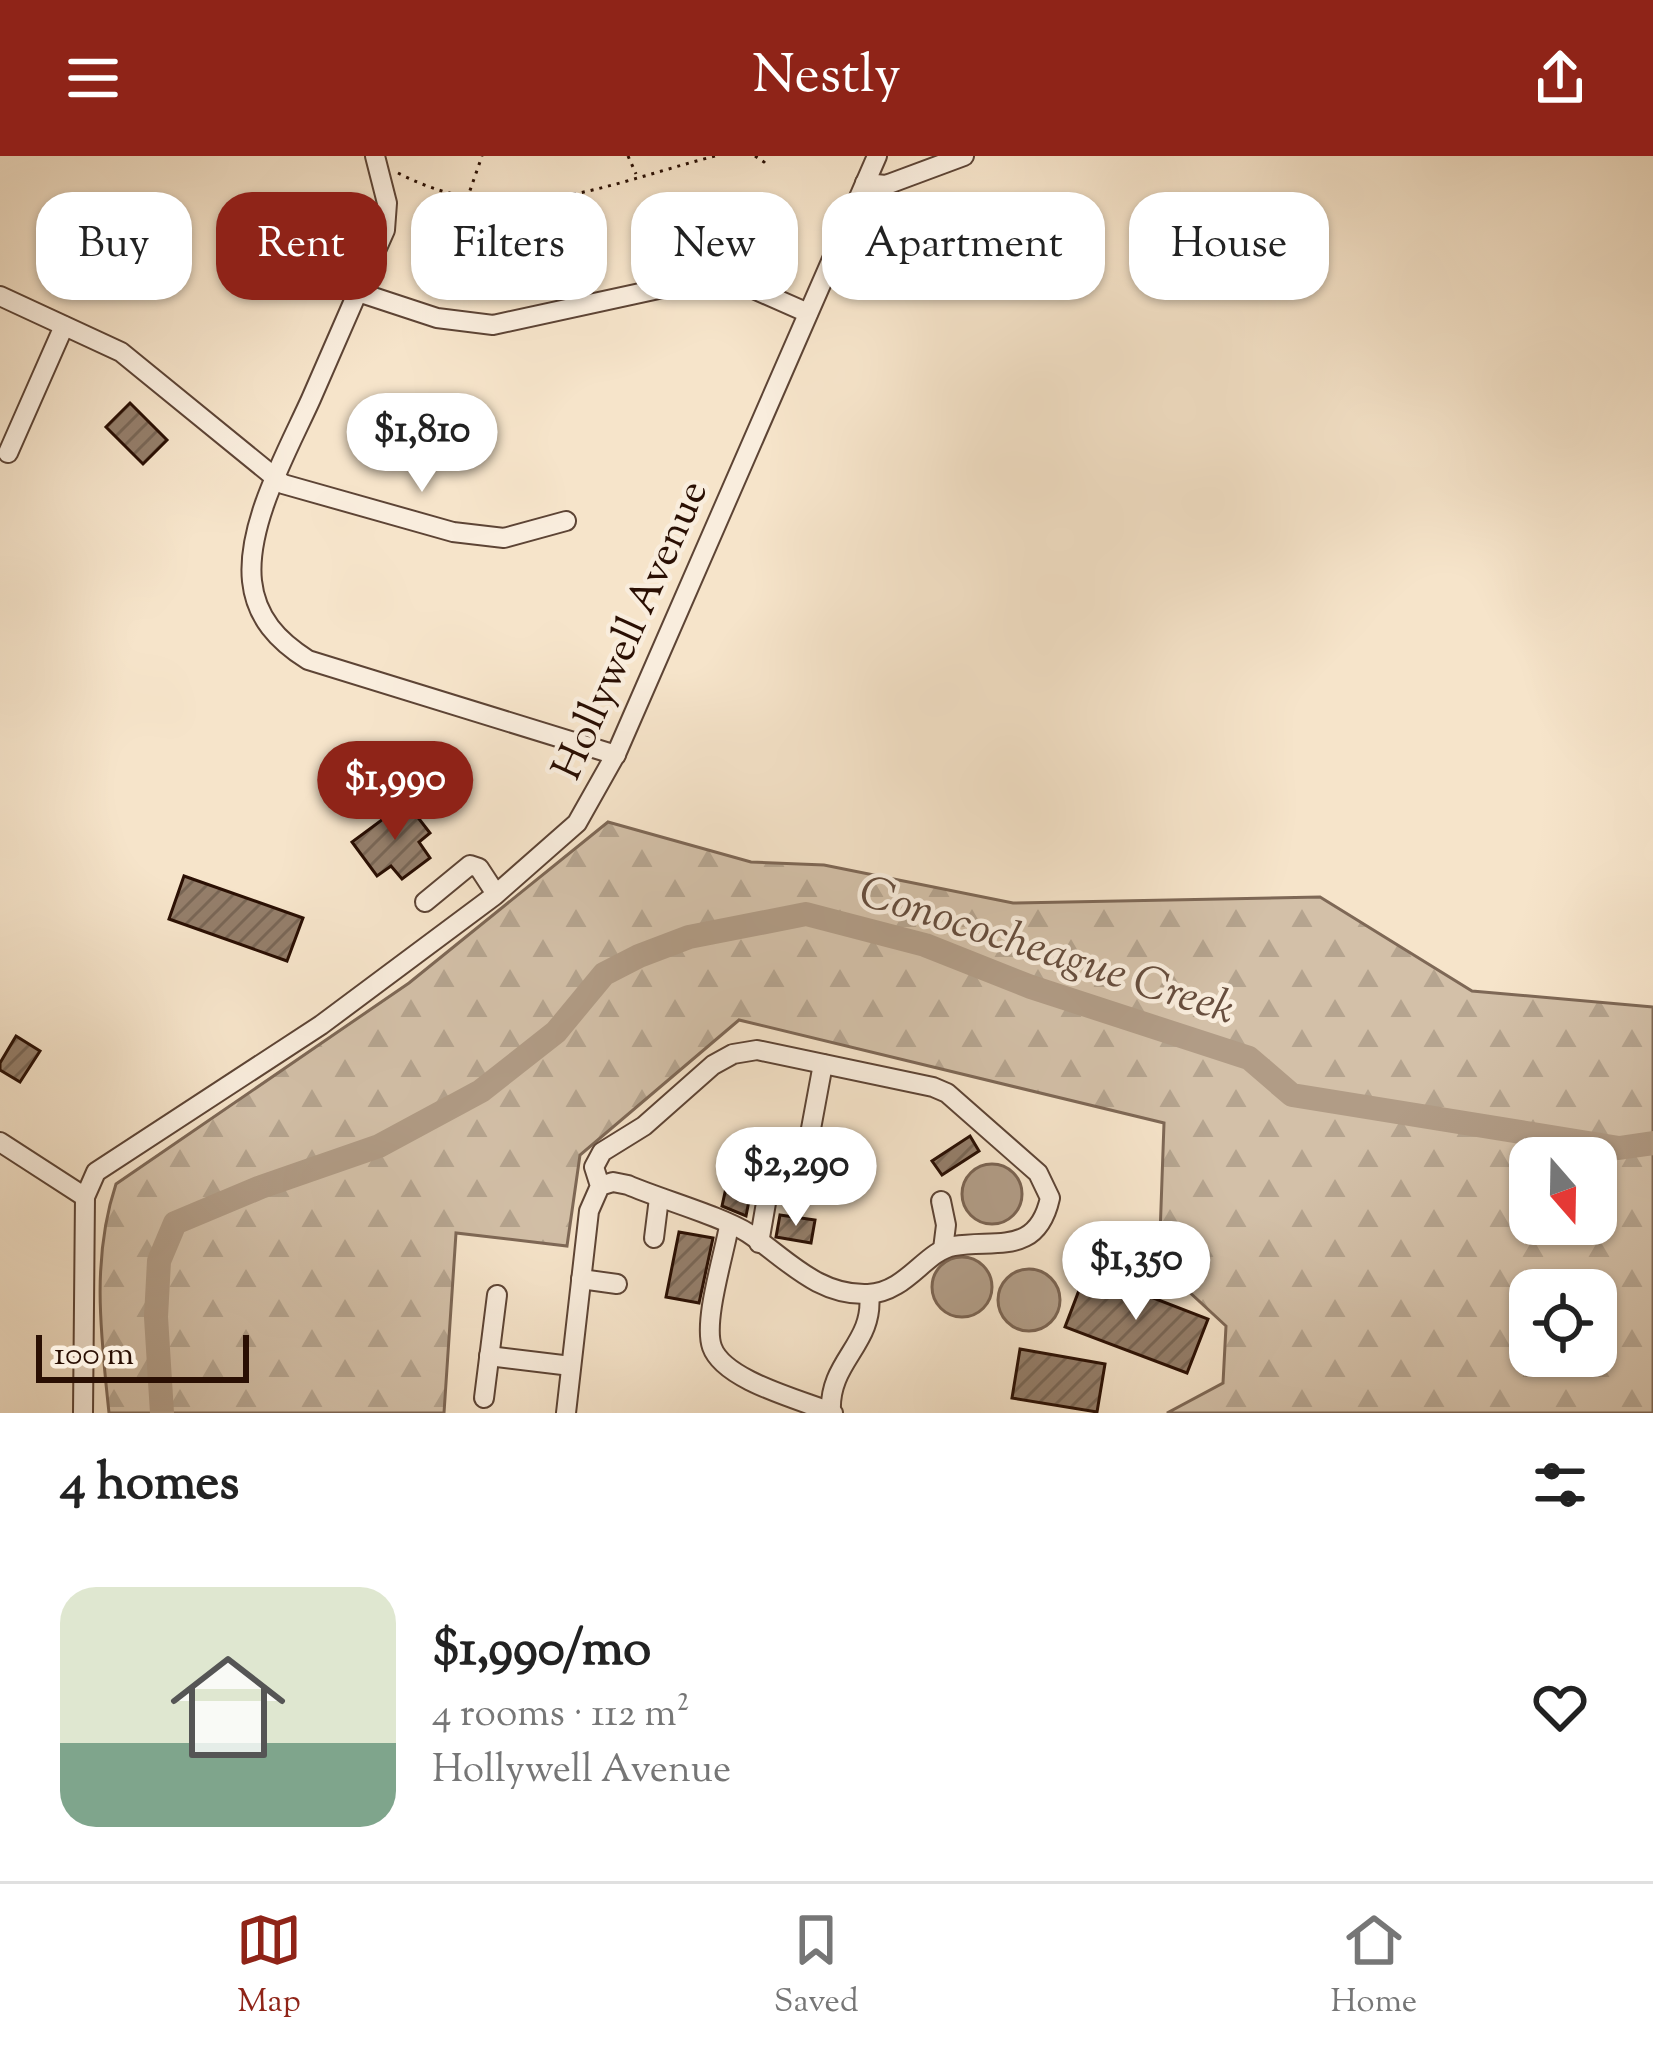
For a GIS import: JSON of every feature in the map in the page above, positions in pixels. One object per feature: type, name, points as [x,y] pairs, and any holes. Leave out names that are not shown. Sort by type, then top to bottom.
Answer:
[{"type":"street","name":"Hollywell Avenue","points":[[85,1197],[96,1172],[321,1025],[496,894],[577,823],[616,755],[877,156]]},
{"type":"street","points":[[865,183],[886,185],[964,156]]},
{"type":"street","points":[[376,159],[384,192]]},
{"type":"street","points":[[382,300],[437,318],[493,325],[700,280],[749,287],[808,313]]},
{"type":"street","points":[[0,296],[122,352],[275,480],[453,532],[504,538],[566,521]]},
{"type":"street","points":[[354,300],[275,480],[255,542],[251,579],[258,612],[283,645],[308,660],[616,755]]},
{"type":"street","points":[[8,453],[64,326]]},
{"type":"street","points":[[425,902],[470,865],[479,868],[496,894]]},
{"type":"street","points":[[566,1413],[589,1210],[600,1186],[594,1167],[602,1152],[644,1126],[713,1065],[733,1054],[758,1050],[947,1093],[1046,1184],[1050,1198],[1038,1227],[1021,1240],[943,1249],[900,1284],[869,1294],[800,1275],[745,1231],[614,1182],[600,1186]]},
{"type":"street","points":[[759,1243],[776,1148],[805,1160],[823,1064]]},
{"type":"street","points":[[0,1142],[85,1197],[82,1413]]},
{"type":"street","points":[[654,1238],[659,1198]]},
{"type":"street","points":[[940,1201],[946,1226],[943,1249]]},
{"type":"street","points":[[729,1226],[710,1327],[711,1346],[734,1372],[832,1413],[834,1378],[868,1325],[869,1294]]},
{"type":"street","points":[[581,1279],[617,1284]]},
{"type":"street","points":[[484,1398],[497,1295]]},
{"type":"street","points":[[489,1356],[571,1366]]},
{"type":"path","points":[[470,192],[482,156]]},
{"type":"path","points":[[628,156],[637,176]]},
{"type":"path","points":[[586,192],[715,156]]},
{"type":"path","points":[[754,156],[764,162],[767,156]]},
{"type":"path","points":[[376,159],[441,192]]},
{"type":"green space","points":[[608,822],[751,862],[824,865],[1013,903],[1320,897],[1472,991],[1653,1007],[1653,1413],[1167,1413],[1223,1383],[1226,1326],[1159,1264],[1164,1123],[739,1020],[580,1155],[567,1246],[456,1233],[444,1413],[109,1413],[101,1269],[116,1184],[409,983]]},
{"type":"shaded area","points":[[992,1164],[1013,1173],[1022,1194],[1013,1215],[992,1224],[971,1215],[962,1194],[971,1173]]},
{"type":"shaded area","points":[[962,1257],[983,1266],[992,1287],[983,1308],[962,1317],[941,1308],[932,1287],[941,1266]]},
{"type":"shaded area","points":[[1029,1269],[1051,1278],[1060,1300],[1051,1322],[1029,1331],[1007,1322],[998,1300],[1007,1278]]},
{"type":"building","points":[[130,403],[167,440],[143,464],[106,427]]},
{"type":"building","points":[[406,802],[430,833],[419,842],[430,858],[402,879],[391,866],[377,876],[352,842]]},
{"type":"building","points":[[184,876],[303,918],[287,961],[169,919]]},
{"type":"building","points":[[16,1036],[40,1051],[20,1082],[0,1070]]},
{"type":"building","points":[[970,1136],[979,1151],[942,1175],[932,1161]]},
{"type":"building","points":[[731,1165],[755,1170],[746,1216],[722,1206]]},
{"type":"building","points":[[780,1215],[815,1220],[811,1243],[776,1237]]},
{"type":"building","points":[[679,1232],[713,1238],[699,1303],[666,1297]]},
{"type":"building","points":[[1086,1272],[1208,1319],[1187,1373],[1065,1327]]},
{"type":"building","points":[[1020,1349],[1105,1364],[1097,1412],[1012,1398]]},
{"type":"waterway","name":"Conococheague Creek","points":[[162,1413],[156,1317],[159,1261],[175,1223],[379,1146],[481,1091],[556,1032],[604,974],[639,956],[689,937],[806,914],[925,945],[1031,987],[1249,1058],[1292,1095],[1619,1148],[1653,1143]]}]
